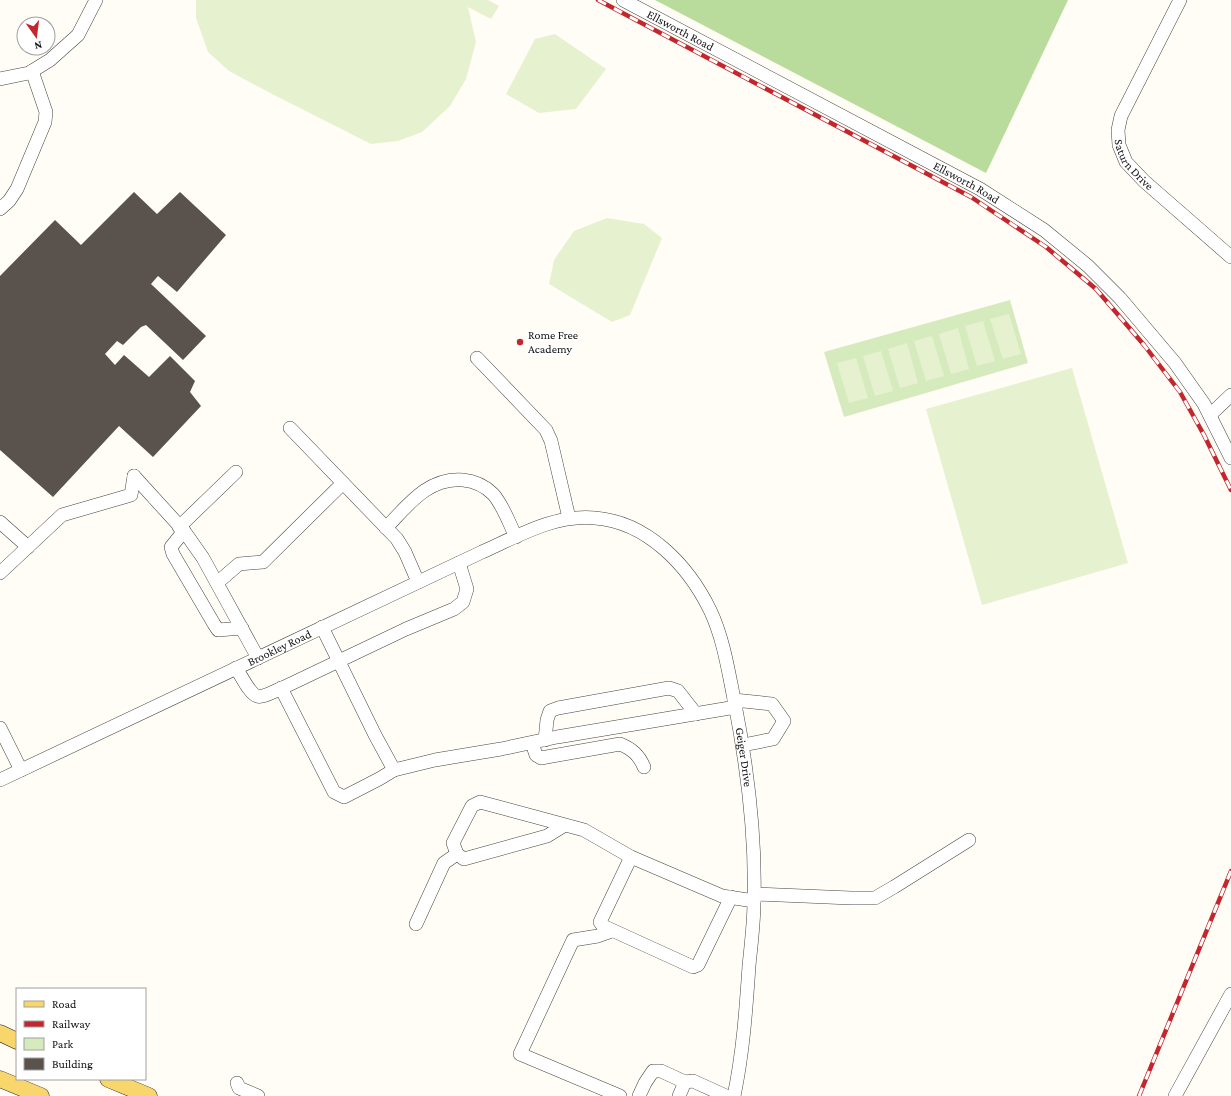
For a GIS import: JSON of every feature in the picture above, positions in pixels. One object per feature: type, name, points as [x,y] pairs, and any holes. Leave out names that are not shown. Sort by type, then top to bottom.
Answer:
[{"type":"main road","points":[[0,1033],[16,1040]]},
{"type":"main road","points":[[0,1079],[41,1096]]},
{"type":"main road","points":[[110,1080],[149,1096]]},
{"type":"street","points":[[0,79],[18,76],[32,71],[50,60],[78,35],[96,0]]},
{"type":"street","name":"Ellsworth Road","points":[[623,0],[980,189],[1044,230],[1088,266],[1120,298],[1175,363],[1204,404],[1231,458]]},
{"type":"street","name":"Saturn Drive","points":[[1180,0],[1121,116],[1118,130],[1119,144],[1126,162],[1144,182],[1231,257]]},
{"type":"street","points":[[0,208],[9,201],[17,189],[45,122],[46,112],[32,71]]},
{"type":"street","points":[[477,358],[546,430],[550,441],[565,519]]},
{"type":"street","points":[[1210,415],[1231,395]]},
{"type":"street","points":[[290,428],[397,539],[405,552],[418,582]]},
{"type":"street","points":[[236,472],[181,529],[171,548],[173,554],[218,630],[242,628]]},
{"type":"street","points":[[0,573],[62,515],[131,494],[134,476],[181,529],[203,558],[258,658]]},
{"type":"street","points":[[386,528],[412,501],[425,490],[437,483],[454,480],[469,481],[481,486],[492,494],[499,503],[516,537]]},
{"type":"street","points":[[217,583],[239,564],[263,562],[343,483]]},
{"type":"street","name":"Geiger Drive","points":[[565,519],[597,518],[625,525],[645,534],[669,552],[696,586],[710,610],[718,631],[743,745],[753,841],[754,897],[745,1022],[739,1074],[734,1096]]},
{"type":"street","name":"Brookley Road","points":[[0,780],[459,563],[539,527],[565,519]]},
{"type":"street","points":[[0,522],[28,547]]},
{"type":"street","points":[[236,668],[250,690],[256,696],[262,696],[406,629],[454,609],[463,602],[467,589],[459,563]]},
{"type":"street","points":[[322,627],[375,735],[394,770]]},
{"type":"street","points":[[281,688],[334,792],[344,797],[394,770],[435,760],[696,714],[735,703],[772,704],[784,720],[773,739],[743,745]]},
{"type":"street","points":[[546,740],[547,720],[550,711],[558,708],[669,688],[678,691],[696,714]]},
{"type":"street","points":[[0,728],[21,770]]},
{"type":"street","points":[[532,743],[536,755],[541,758],[620,744],[640,758],[644,767]]},
{"type":"street","points":[[565,825],[547,836],[476,857],[464,859],[457,854],[453,843],[472,806],[480,802],[584,830],[631,857],[722,896],[875,898],[969,840]]},
{"type":"street","points":[[416,924],[444,863],[457,854]]},
{"type":"street","points":[[631,857],[600,922],[603,926],[612,931],[693,967],[698,965],[731,897]]},
{"type":"street","points":[[612,931],[598,936],[573,940],[520,1054],[620,1096]]},
{"type":"street","points":[[1175,1096],[1231,994]]},
{"type":"street","points":[[639,1096],[653,1071],[661,1070],[685,1082],[693,1081],[726,1096]]},
{"type":"street","points":[[679,1096],[685,1082]]},
{"type":"street","points":[[237,1083],[239,1088],[258,1096]]},
{"type":"green space","points":[[196,0],[488,0],[499,6],[491,19],[468,7],[476,42],[466,79],[450,106],[422,132],[398,141],[371,144],[229,71],[208,52],[196,18]]},
{"type":"green space","points":[[655,0],[1068,0],[986,173]]},
{"type":"green space","points":[[555,34],[606,69],[576,109],[539,113],[506,94],[535,39]]},
{"type":"green space","points":[[607,218],[644,224],[662,238],[630,315],[612,322],[549,284],[554,260],[574,231]]},
{"type":"green space","points":[[1010,300],[1028,363],[844,417],[824,352]]},
{"type":"green space","points":[[1009,314],[1021,354],[1003,359],[990,319]]},
{"type":"green space","points":[[983,321],[995,361],[977,366],[965,326]]},
{"type":"green space","points":[[958,328],[969,369],[951,374],[939,334]]},
{"type":"green space","points":[[932,336],[944,376],[926,381],[914,341]]},
{"type":"green space","points":[[907,343],[918,383],[900,388],[888,349]]},
{"type":"green space","points":[[881,351],[893,391],[875,396],[863,356]]},
{"type":"green space","points":[[856,358],[868,398],[849,403],[837,363]]},
{"type":"green space","points":[[1072,368],[1128,563],[982,605],[926,409]]},
{"type":"building","points":[[134,192],[157,214],[180,192],[226,235],[177,292],[158,276],[151,284],[206,336],[183,360],[146,325],[141,327],[123,345],[117,341],[105,354],[115,365],[124,355],[149,377],[170,356],[195,381],[190,392],[201,406],[153,457],[119,426],[53,497],[0,450],[0,276],[55,220],[81,245]]},
{"type":"railway","points":[[598,0],[971,197],[1046,247],[1096,289],[1144,345],[1180,392],[1204,435],[1231,490]]},
{"type":"railway","points":[[1139,1096],[1231,871]]},
{"type":"place","name":"Rome Free Academy","points":[[520,342]]}]
